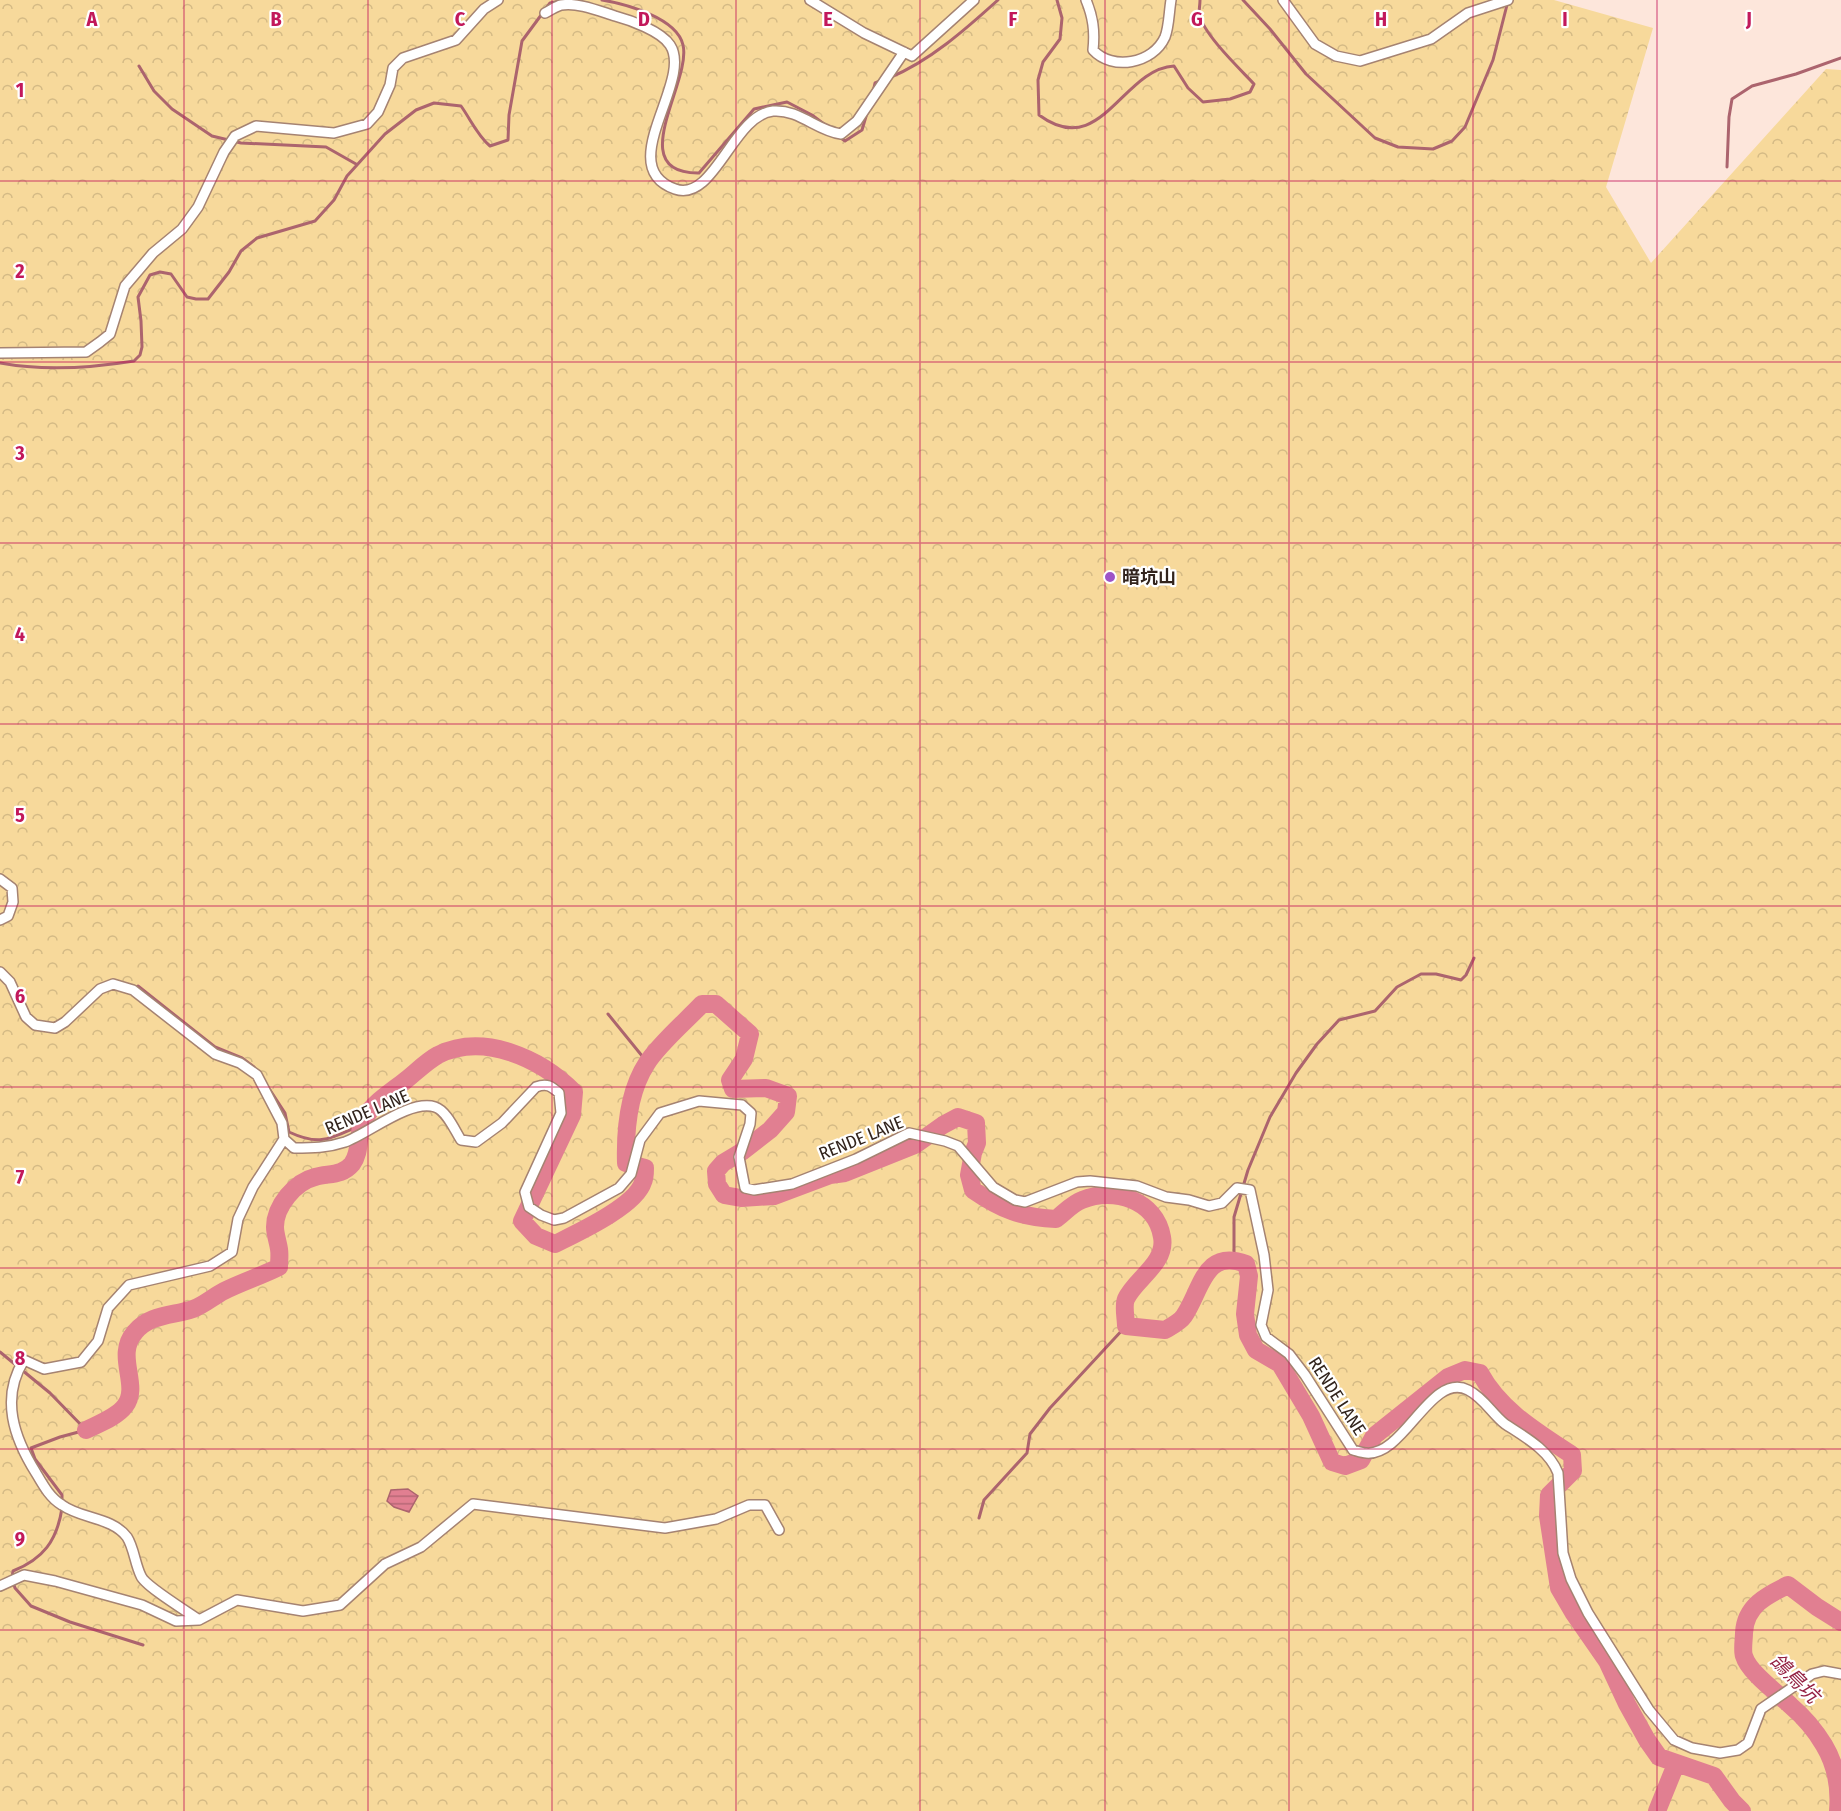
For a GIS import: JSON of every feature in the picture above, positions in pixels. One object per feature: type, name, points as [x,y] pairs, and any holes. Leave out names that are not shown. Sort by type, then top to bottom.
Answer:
[{"type":"street","points":[[0,353],[86,352],[110,334],[125,286],[153,253],[182,229],[198,207],[235,136],[256,126],[334,133],[367,124],[378,112],[390,85],[393,68],[403,58],[456,40],[484,9],[498,0]]},
{"type":"street","points":[[810,0],[864,33],[912,56],[974,0]]},
{"type":"street","points":[[1086,0],[1092,14],[1095,34],[1093,50],[1101,59],[1121,63],[1137,60],[1157,50],[1166,36],[1171,0]]},
{"type":"street","points":[[1283,0],[1315,44],[1336,56],[1360,61],[1431,39],[1468,13],[1505,1]]},
{"type":"street","points":[[545,13],[561,5],[584,7],[632,21],[656,34],[670,45],[675,58],[674,72],[652,143],[650,163],[655,176],[674,189],[685,190],[700,185],[720,164],[741,131],[760,116],[772,111],[796,114],[837,133],[857,121],[904,52]]},
{"type":"street","points":[[0,879],[12,888],[13,902],[8,916],[0,920]]},
{"type":"street","points":[[0,972],[10,982],[26,1017],[35,1025],[55,1028],[65,1022],[100,989],[114,984],[133,990],[215,1054],[240,1063],[257,1074],[282,1123],[284,1139],[253,1187],[238,1219],[232,1252],[210,1266],[129,1285],[108,1308],[98,1341],[81,1362],[44,1369],[24,1360],[13,1373],[9,1387],[10,1421],[24,1453],[53,1499],[79,1514],[113,1525],[127,1538],[142,1579],[199,1620]]},
{"type":"street","name":"RENDE LANE","points":[[284,1139],[294,1148],[322,1149],[352,1139],[413,1108],[427,1106],[437,1107],[443,1112],[461,1140],[476,1142],[502,1123],[536,1087],[543,1084],[550,1085],[559,1093],[561,1113],[525,1192],[529,1207],[554,1220],[564,1218],[619,1188],[631,1174],[640,1140],[660,1113],[699,1101],[742,1105],[751,1113],[750,1124],[740,1153],[745,1188],[754,1190],[792,1184],[856,1159],[909,1133],[958,1146],[993,1187],[1015,1200],[1025,1202],[1077,1182],[1090,1181],[1137,1186],[1166,1197],[1209,1206],[1222,1203],[1237,1188],[1250,1190],[1264,1255],[1268,1290],[1261,1325],[1266,1337],[1289,1354],[1305,1374],[1353,1450],[1367,1454],[1389,1445],[1442,1392],[1455,1386],[1468,1389],[1483,1400],[1499,1419],[1545,1452],[1555,1464],[1558,1473],[1563,1553],[1571,1578],[1588,1613],[1649,1710],[1674,1740],[1692,1748],[1720,1752],[1738,1750],[1748,1743],[1761,1709],[1812,1674],[1824,1671],[1841,1674]]},
{"type":"street","points":[[4,1584],[24,1575],[142,1605],[176,1621],[199,1620],[237,1600],[303,1611],[340,1605],[385,1564],[421,1547],[473,1504],[665,1528],[716,1519],[749,1505],[765,1505],[779,1530]]},
{"type":"green space","points":[[0,0],[1554,0],[1653,28],[1606,187],[1651,263],[1826,69],[1841,70],[1841,1811],[0,1811]]},
{"type":"shaded area","points":[[408,1489],[418,1496],[409,1512],[394,1507],[387,1501],[391,1490]]},
{"type":"waterway","points":[[602,0],[649,14],[661,20],[679,35],[683,45],[683,61],[662,143],[665,159],[677,169],[699,173],[754,109],[787,102],[824,124]]},
{"type":"waterway","points":[[889,78],[933,53],[998,0]]},
{"type":"waterway","points":[[1057,0],[1062,18],[1060,39],[1043,62],[1038,80],[1039,115],[1060,126],[1079,127],[1095,121],[1140,81],[1156,71],[1174,66],[1188,88],[1203,102],[1230,99],[1250,92],[1254,84],[1223,51],[1202,22],[1199,14],[1200,0]]},
{"type":"waterway","points":[[1243,0],[1306,74],[1375,138],[1398,147],[1433,149],[1452,141],[1465,127],[1493,60],[1508,1]]},
{"type":"waterway","points":[[0,363],[67,368],[134,361],[140,355],[142,347],[138,297],[150,275],[160,272],[171,274],[187,297],[208,299],[229,272],[241,251],[257,238],[315,221],[334,200],[347,176],[385,134],[416,110],[434,103],[461,106],[490,146],[508,140],[509,115],[522,41],[550,3],[560,1]]},
{"type":"waterway","points":[[1727,167],[1732,99],[1752,86],[1841,58]]},
{"type":"waterway","points":[[139,66],[154,91],[172,109],[212,136],[241,143],[326,147],[356,164]]},
{"type":"waterway","points":[[873,92],[875,83],[880,81]]},
{"type":"waterway","points":[[838,136],[845,141],[862,130],[867,113]]},
{"type":"waterway","points":[[1234,1260],[1234,1217],[1248,1170],[1270,1117],[1296,1073],[1317,1044],[1339,1020],[1375,1011],[1397,987],[1421,974],[1436,974],[1461,980],[1474,958]]},
{"type":"waterway","points":[[138,986],[215,1047],[242,1058],[254,1067]]},
{"type":"waterway","points":[[86,1430],[117,1414],[125,1406],[130,1389],[127,1351],[129,1341],[135,1332],[147,1322],[193,1309],[224,1291],[279,1267],[275,1230],[278,1211],[282,1203],[300,1184],[348,1168],[357,1155],[363,1123],[371,1109],[383,1097],[438,1055],[474,1046],[511,1052],[545,1069],[574,1092],[572,1115],[522,1221],[536,1236],[555,1244],[618,1209],[638,1191],[645,1177],[645,1168],[626,1163],[629,1111],[641,1074],[658,1048],[702,1004],[716,1004],[750,1034],[744,1059],[730,1080],[733,1089],[766,1088],[788,1096],[786,1112],[770,1130],[723,1163],[716,1171],[717,1184],[724,1195],[741,1198],[774,1196],[830,1175],[845,1173],[915,1145],[958,1117],[976,1123],[977,1143],[969,1175],[973,1190],[993,1203],[1022,1214],[1056,1219],[1079,1201],[1107,1195],[1132,1200],[1151,1214],[1158,1224],[1162,1237],[1160,1255],[1126,1299],[1126,1326],[1165,1330],[1184,1316],[1200,1283],[1213,1266],[1221,1262],[1232,1261],[1246,1264],[1249,1276],[1245,1314],[1248,1335],[1256,1350],[1280,1364],[1311,1416],[1332,1462],[1345,1466],[1361,1460],[1374,1436],[1448,1377],[1465,1370],[1480,1373],[1498,1398],[1520,1419],[1572,1455],[1573,1471],[1549,1495],[1548,1516],[1559,1588],[1607,1661],[1647,1740],[1659,1757],[1714,1776],[1742,1811]]},
{"type":"waterway","points":[[608,1014],[647,1062]]},
{"type":"waterway","points":[[270,1090],[285,1113],[289,1132],[300,1137],[326,1139],[361,1125]]},
{"type":"waterway","points":[[979,1518],[984,1500],[1027,1453],[1030,1434],[1050,1408],[1126,1326]]},
{"type":"waterway","points":[[0,1352],[50,1393],[86,1430]]},
{"type":"waterway","points":[[62,1501],[62,1495],[35,1459],[31,1448],[86,1430]]},
{"type":"waterway","points":[[62,1508],[60,1520],[47,1547],[33,1561],[13,1571],[12,1579],[15,1588],[31,1606],[70,1622],[143,1645]]},
{"type":"waterway","name":"鴿鳥坑","points":[[1838,1811],[1836,1777],[1832,1761],[1824,1745],[1805,1719],[1752,1669],[1747,1663],[1743,1648],[1748,1616],[1765,1597],[1788,1585],[1841,1622]]},
{"type":"waterway","name":"鴿鳥坑","points":[[1657,1811],[1676,1764]]},
{"type":"place","name":"暗坑山","points":[[1110,577]]}]
